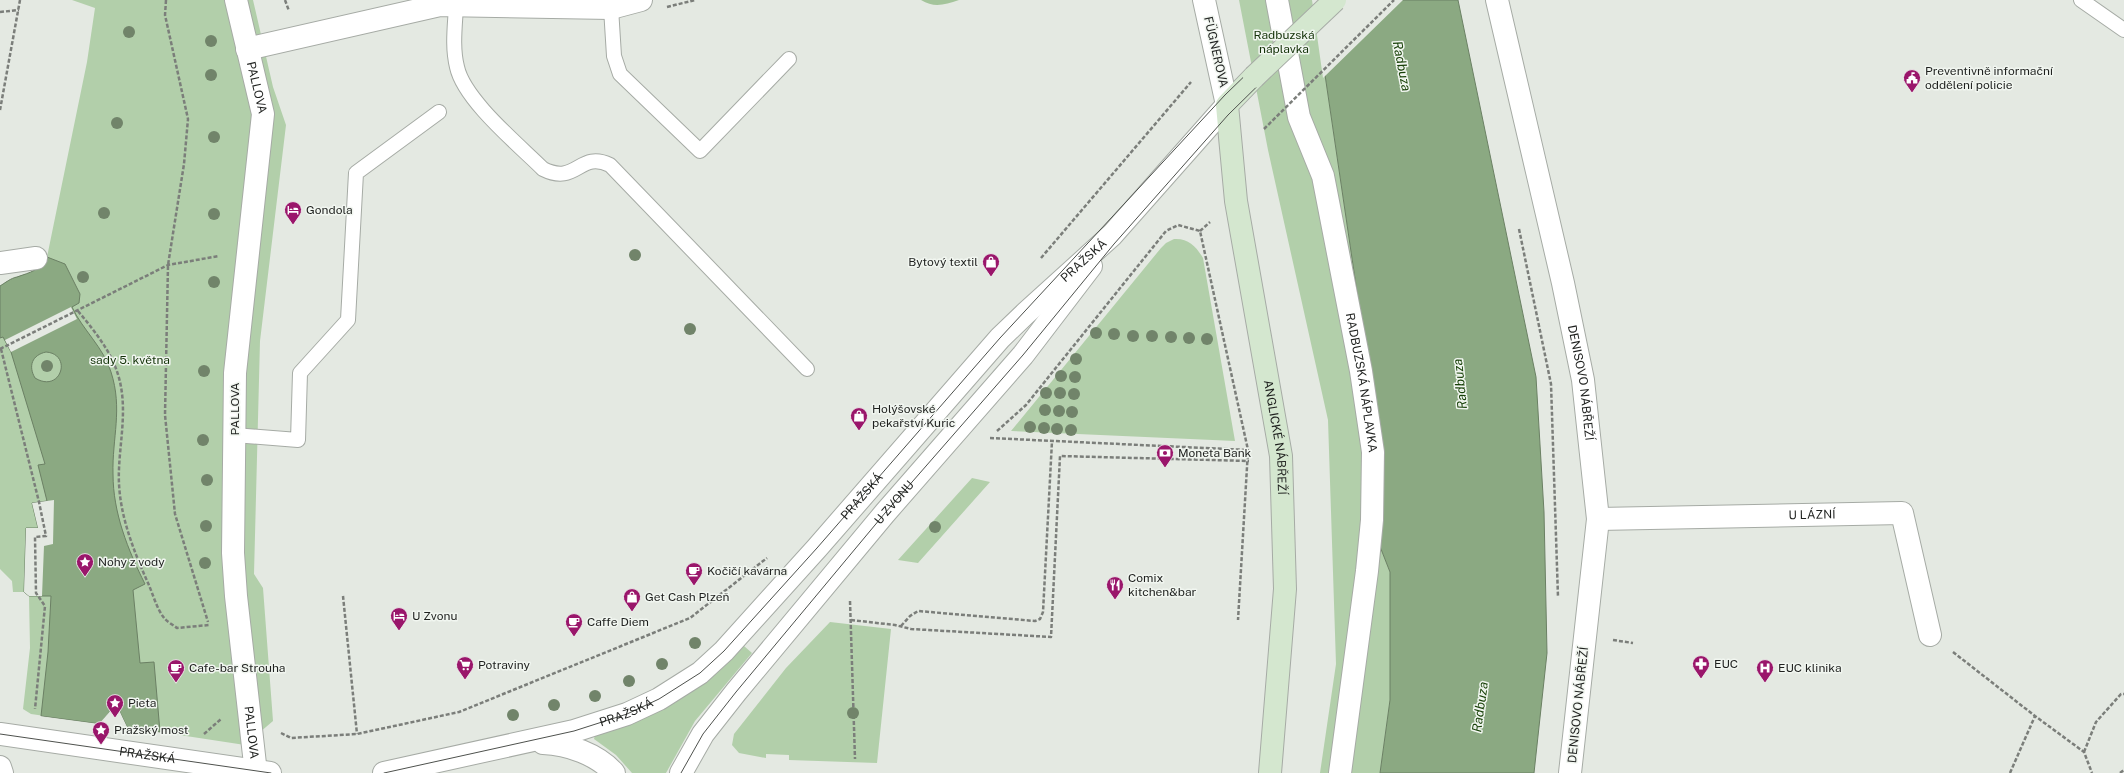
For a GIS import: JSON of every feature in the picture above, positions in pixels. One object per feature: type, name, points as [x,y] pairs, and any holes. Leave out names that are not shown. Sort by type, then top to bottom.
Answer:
[{"type":"street","name":"PALLOVA","points":[[236,0],[263,114],[235,373],[234,434],[234,554],[236,596],[249,718],[261,772]]},
{"type":"street","name":"PALLOVA","points":[[247,49],[440,5],[611,8],[641,0]]},
{"type":"street","name":"FÜGNEROVA","points":[[1204,0],[1227,105]]},
{"type":"street","name":"RADBUZSKÁ NÁPLAVKA","points":[[1277,0],[1299,117],[1324,176],[1361,372],[1373,452],[1372,520],[1368,571],[1340,773]]},
{"type":"street","name":"PRAŽSKÁ","points":[[384,773],[509,744],[574,731],[627,714],[659,699],[700,674],[724,651],[817,548],[1000,338],[1112,235],[1227,105],[1254,77],[1335,0]]},
{"type":"street","name":"DENISOVO NÁBŘEŽÍ","points":[[1496,0],[1563,283],[1581,373],[1598,519],[1570,773]]},
{"type":"street","name":"ANGLICKÉ NÁBŘEŽÍ","points":[[1227,105],[1236,201],[1281,456],[1285,589],[1270,773]]},
{"type":"street","name":"U ZVONU","points":[[681,773],[702,734],[729,700],[890,508],[1036,339],[1112,235]]},
{"type":"street","points":[[0,263],[36,258]]},
{"type":"street","name":"U LÁZNÍ","points":[[1598,519],[1902,513],[1930,635]]},
{"type":"street","name":"PRAŽSKÁ","points":[[0,734],[261,772]]},
{"type":"street","points":[[509,744],[549,743],[574,748],[596,759],[614,773]]},
{"type":"street","points":[[0,767],[2,773]]},
{"type":"lane","points":[[2081,0],[2124,30]]},
{"type":"lane","points":[[456,6],[454,48],[457,68],[465,85],[484,110],[543,169],[554,174],[565,175],[593,161],[603,162],[610,165],[807,369]]},
{"type":"lane","points":[[611,8],[614,56],[620,74],[700,151],[789,59]]},
{"type":"lane","points":[[234,434],[298,440],[300,373],[348,320],[356,173],[439,112]]},
{"type":"path","points":[[0,110],[20,0]]},
{"type":"path","points":[[166,0],[165,15],[188,119],[184,164],[168,265],[165,415],[175,514],[209,625],[210,633]]},
{"type":"path","points":[[1264,128],[1394,0]]},
{"type":"path","points":[[0,12],[19,10]]},
{"type":"path","points":[[1041,258],[1186,90],[1191,84],[1192,78]]},
{"type":"path","points":[[1517,223],[1551,384],[1558,603]]},
{"type":"path","points":[[1238,620],[1245,522],[1248,450],[1200,231],[1178,225],[1166,231],[1026,405],[990,438],[1248,450]]},
{"type":"path","points":[[36,709],[45,606],[36,593],[35,537],[46,536],[1,349],[168,265],[249,250]]},
{"type":"path","points":[[78,311],[109,353],[117,368],[122,388],[122,422],[119,471],[120,503],[137,557],[165,619],[177,628],[209,625]]},
{"type":"path","points":[[901,626],[910,616],[918,612],[1035,621],[1040,619],[1043,612],[1052,441]]},
{"type":"path","points":[[851,620],[901,626],[911,629],[1051,637],[1060,456],[1248,461]]},
{"type":"path","points":[[202,736],[223,717],[249,718],[291,738],[357,734],[459,712],[690,618],[771,555]]},
{"type":"path","points":[[850,594],[855,759]]},
{"type":"path","points":[[343,596],[357,734]]},
{"type":"path","points":[[1930,635],[2084,752],[2092,773]]},
{"type":"path","points":[[2084,752],[2096,722],[2121,694],[2124,694]]},
{"type":"path","points":[[2010,773],[2035,716]]},
{"type":"path","points":[[2120,773],[2124,770]]},
{"type":"green space","name":"sady 5. května","points":[[72,0],[253,0],[273,87],[286,125],[260,341],[254,574],[263,588],[273,721],[245,745],[127,727],[119,710],[112,709],[100,724],[31,714],[23,709],[30,648],[29,596],[24,592],[13,592],[12,581],[0,569],[0,286],[13,278],[38,268],[47,257],[87,62],[95,8]]},
{"type":"green space","name":"Radbuzská náplavka","points":[[1239,0],[1314,0],[1382,462],[1379,544],[1390,572],[1390,700],[1380,773],[1320,773],[1336,664],[1328,420],[1268,150]]},
{"type":"green space","points":[[1174,239],[1187,241],[1203,258],[1235,441],[1011,431],[1161,248],[1166,243]]},
{"type":"green space","points":[[972,478],[990,482],[918,563],[898,560]]},
{"type":"green space","points":[[830,622],[891,629],[877,763],[789,760],[789,755],[766,754],[766,758],[739,753],[732,745],[734,734],[786,668]]},
{"type":"green space","points":[[744,646],[752,653],[695,721],[666,773],[632,773],[616,755],[594,739],[595,735],[657,710],[694,690],[711,678]]},
{"type":"shaded area","points":[[921,0],[959,0],[935,5]]},
{"type":"water","name":"Radbuza","points":[[1314,0],[1458,0],[1536,377],[1544,512],[1547,653],[1534,773],[1380,773],[1390,700],[1390,572],[1379,544],[1382,462]]},
{"type":"water","points":[[47,257],[65,264],[80,294],[79,303],[72,307],[108,363],[111,372],[117,411],[113,461],[114,489],[119,517],[127,545],[145,584],[133,590],[140,663],[154,662],[160,732],[127,727],[119,710],[112,709],[100,724],[41,716],[48,652],[51,596],[29,596],[24,592],[26,528],[38,528],[32,503],[47,501],[38,465],[45,464],[11,352],[3,337],[0,338],[0,286],[13,278],[38,268]],"holes":[[[46,352],[54,354],[59,359],[61,365],[60,372],[57,377],[51,381],[44,382],[35,378],[32,369],[35,358],[41,353]]]},
{"type":"pier","points":[[1312,0],[1403,0],[1323,78]]},
{"type":"pier","points":[[71,307],[77,319],[11,352],[5,340]]},
{"type":"pier","points":[[54,500],[53,544],[44,546],[42,596],[29,596],[24,592],[26,528],[38,528],[32,503]]},
{"type":"pier","points":[[112,709],[119,710],[127,727],[162,733],[127,729],[117,712],[113,711],[100,726],[39,716],[99,724]]},
{"type":"tram line","points":[[384,773],[574,731],[627,714],[659,699],[700,673],[724,651],[817,548],[1000,338],[1225,95],[1323,0]]},
{"type":"tram line","points":[[681,773],[703,734],[736,692],[885,513],[1023,355],[1114,244],[1228,115],[1345,0]]},
{"type":"tram line","points":[[0,734],[271,773]]},
{"type":"place","name":"Preventivně informační oddělení policie","points":[[1912,93]]},
{"type":"place","name":"Gondola","points":[[293,225]]},
{"type":"place","name":"Bytový textil","points":[[991,277]]},
{"type":"place","name":"Holýšovské pekařství Kuric","points":[[859,431]]},
{"type":"place","name":"Moneta Bank","points":[[1165,468]]},
{"type":"place","name":"Nohy z vody","points":[[85,577]]},
{"type":"place","name":"Kočičí kavárna","points":[[694,586]]},
{"type":"place","name":"Comix kitchen&bar","points":[[1115,600]]},
{"type":"place","name":"Get Cash Plzeň","points":[[632,612]]},
{"type":"place","name":"U Zvonu","points":[[399,631]]},
{"type":"place","name":"Caffe Diem","points":[[574,637]]},
{"type":"place","name":"EUC","points":[[1701,679]]},
{"type":"place","name":"Potraviny","points":[[465,680]]},
{"type":"place","name":"Cafe-bar Strouha","points":[[176,683]]},
{"type":"place","name":"EUC klinika","points":[[1765,683]]},
{"type":"place","name":"Pieta","points":[[115,718]]},
{"type":"place","name":"Pražský most","points":[[101,745]]}]
